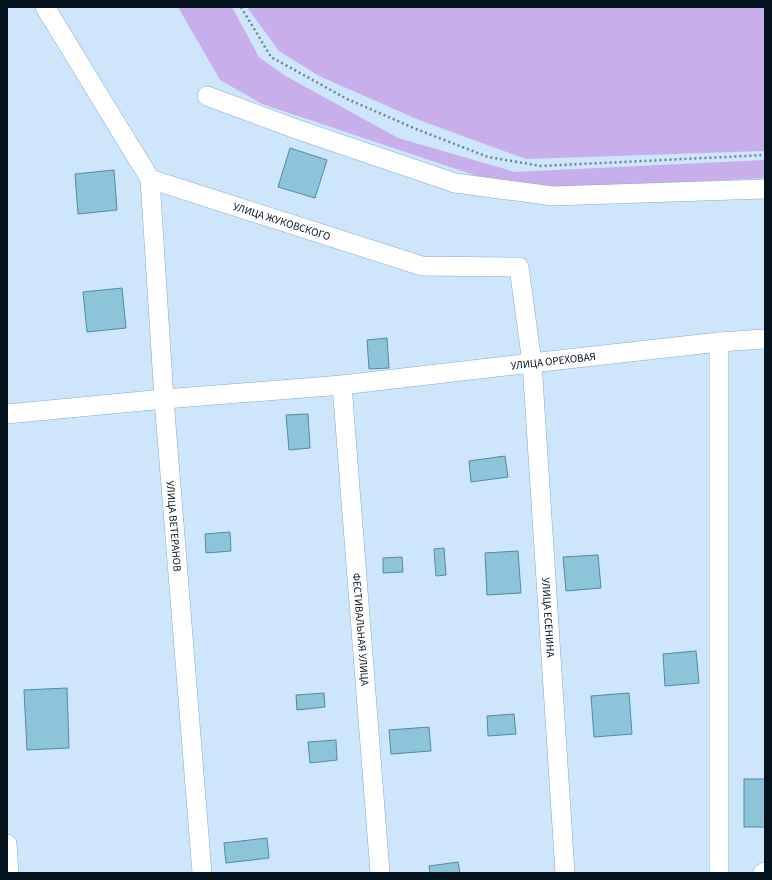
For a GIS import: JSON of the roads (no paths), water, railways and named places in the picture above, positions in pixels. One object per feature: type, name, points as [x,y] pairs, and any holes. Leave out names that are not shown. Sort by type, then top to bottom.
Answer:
[{"type":"street","points":[[45,7],[150,179]]},
{"type":"street","points":[[207,96],[296,129],[455,183],[553,196],[765,189]]},
{"type":"street","name":"УЛИЦА ЖУКОВСКОГО","points":[[150,179],[422,266],[519,267],[532,363]]},
{"type":"street","name":"УЛИЦА ВЕТЕРАНОВ","points":[[150,179],[164,399],[202,873]]},
{"type":"street","name":"УЛИЦА ОРЕХОВАЯ","points":[[7,414],[164,399],[342,385],[719,342],[765,339]]},
{"type":"street","points":[[718,873],[719,342]]},
{"type":"street","name":"УЛИЦА ЕСЕНИНА","points":[[532,363],[564,873]]},
{"type":"street","name":"ФЕСТИВАЛЬНАЯ УЛИЦА","points":[[342,385],[380,873]]},
{"type":"street","points":[[7,844],[8,873]]}]
